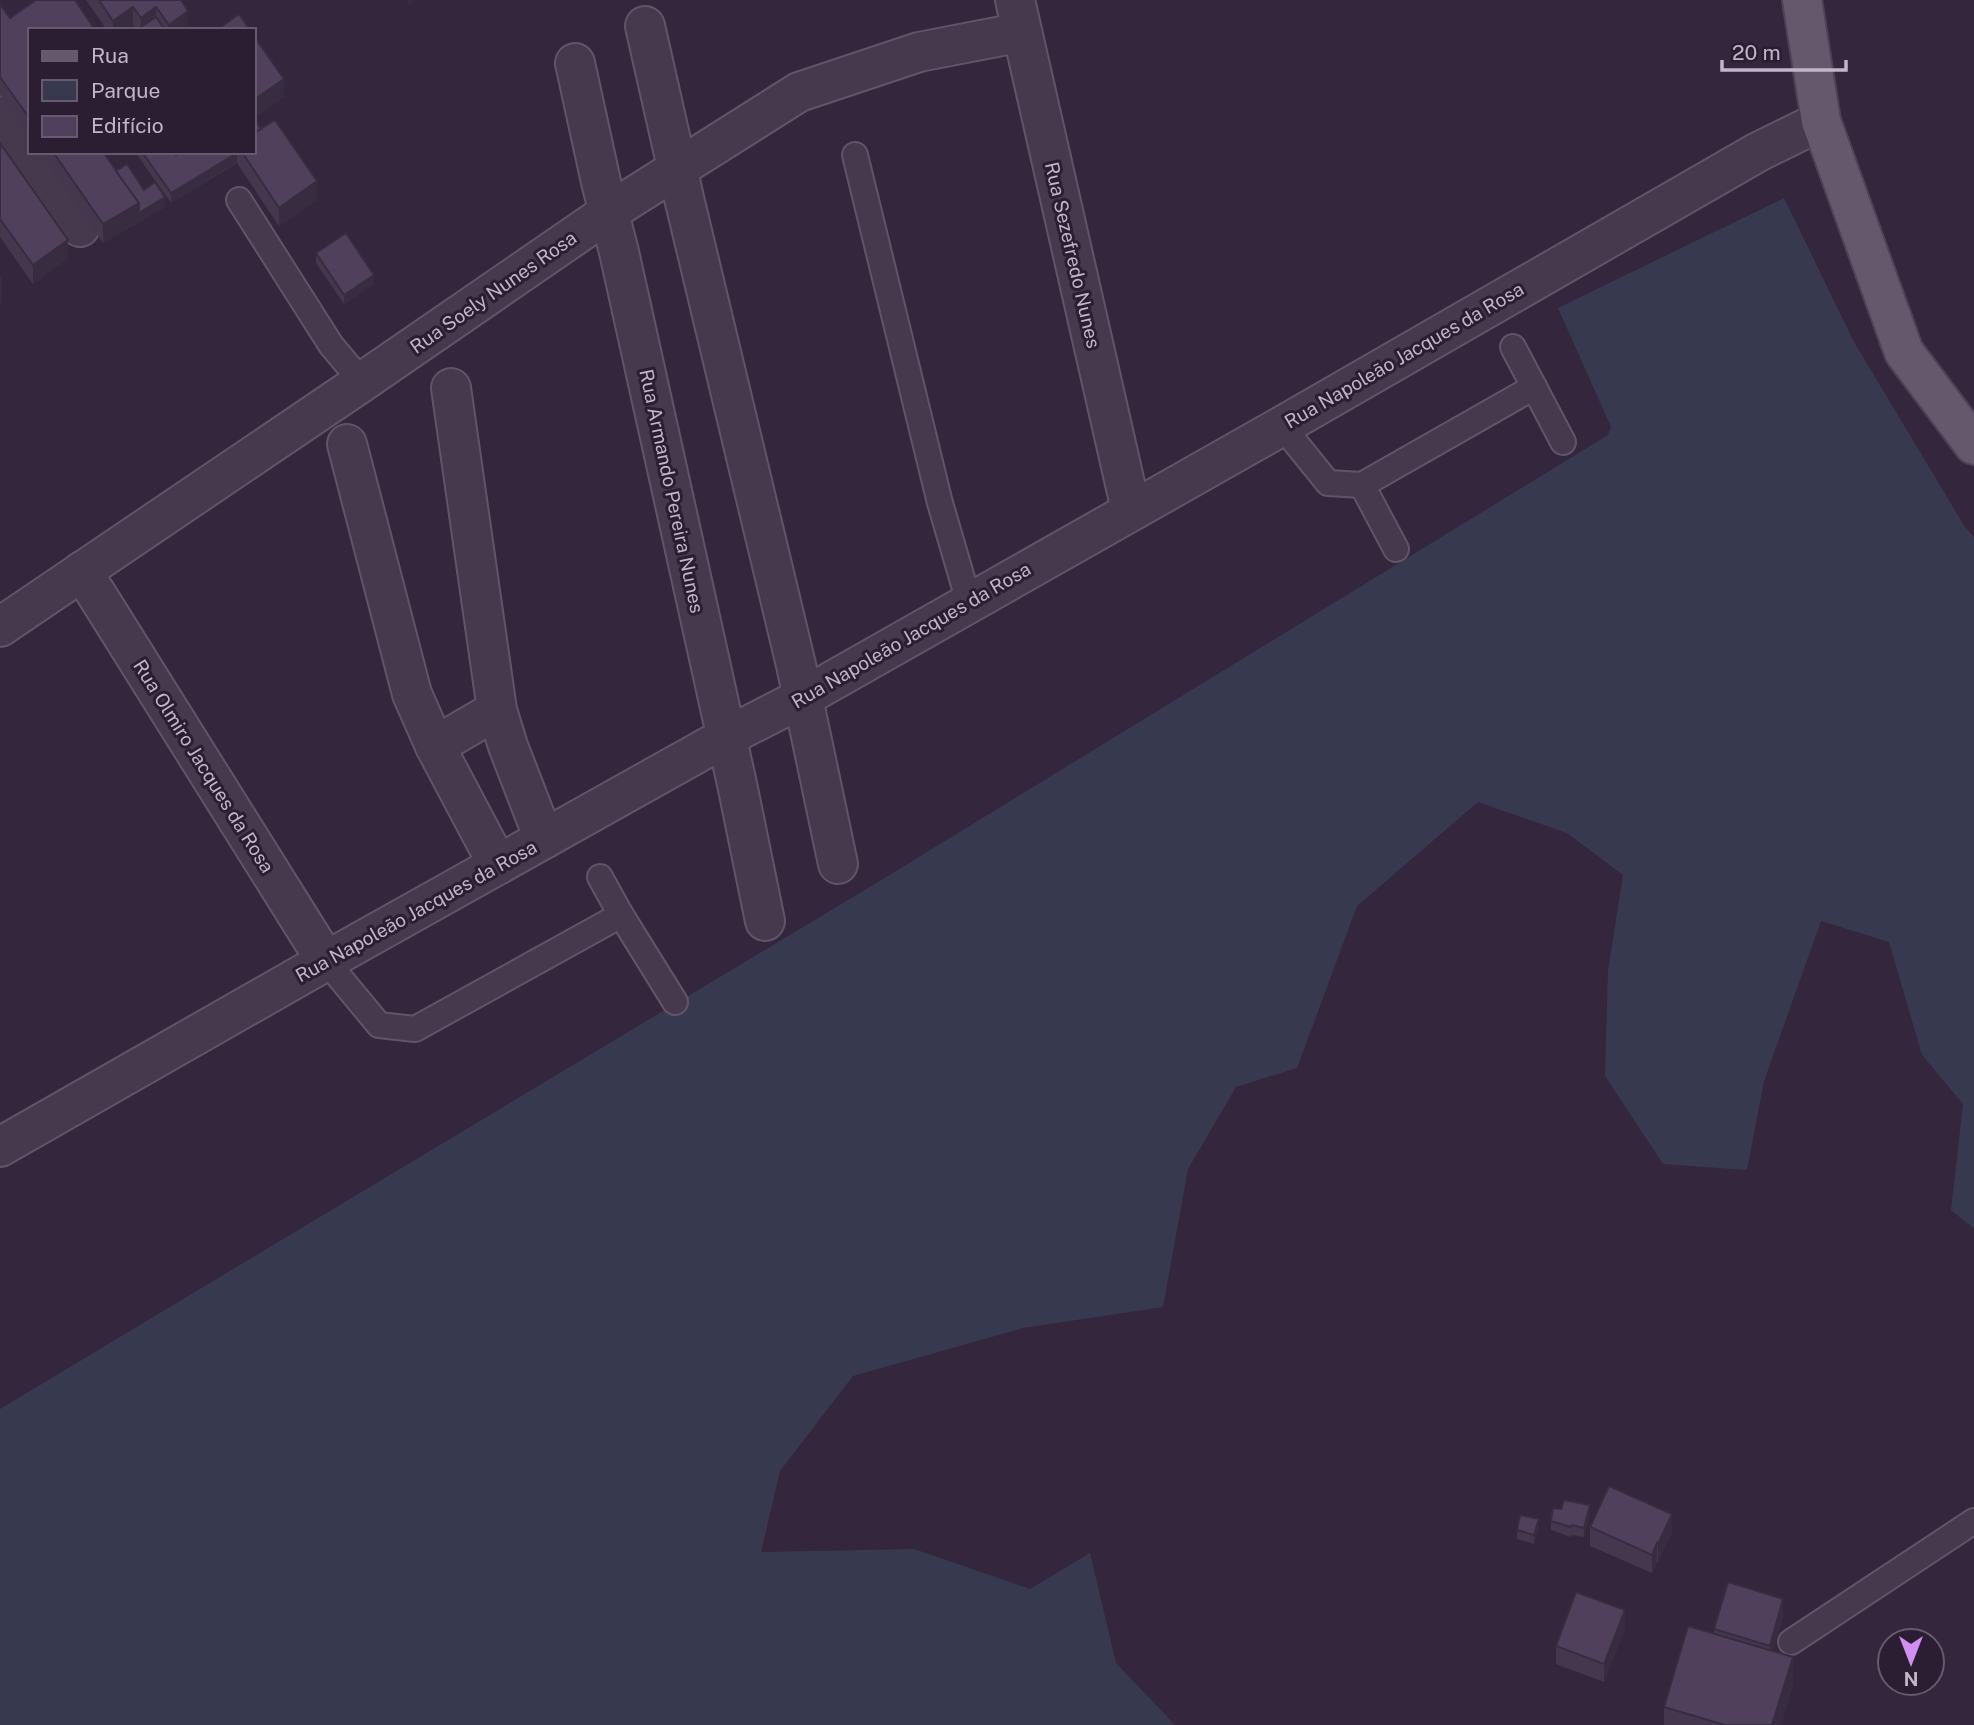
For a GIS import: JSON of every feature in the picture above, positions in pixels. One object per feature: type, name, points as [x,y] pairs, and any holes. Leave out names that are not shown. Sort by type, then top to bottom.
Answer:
[{"type":"main road","points":[[1802,0],[1821,121],[1904,352],[1974,444]]},
{"type":"street","name":"Rua Soely Nunes Rosa","points":[[0,627],[609,212],[799,92],[1018,16]]},
{"type":"street","name":"Rua Sezefredo Nunes","points":[[1018,16],[1131,510]]},
{"type":"street","points":[[645,26],[796,665],[838,864]]},
{"type":"street","name":"Rua Armando Pereira Nunes","points":[[575,63],[765,921]]},
{"type":"street","points":[[0,116],[80,228]]},
{"type":"street","name":"Rua Napoleão Jacques da Rosa","points":[[0,1147],[726,737],[802,698],[1758,152],[1821,121]]},
{"type":"street","points":[[451,388],[497,710],[544,839]]},
{"type":"street","points":[[347,444],[412,694],[435,746],[498,865]]},
{"type":"street","name":"Rua Olmiro Jacques da Rosa","points":[[82,571],[326,961]]},
{"type":"street","points":[[435,746],[497,710]]},
{"type":"lane","points":[[855,155],[940,503],[969,601]]},
{"type":"lane","points":[[239,201],[331,345],[362,382]]},
{"type":"lane","points":[[1513,347],[1563,442]]},
{"type":"lane","points":[[1282,426],[1328,483],[1362,485],[1534,387]]},
{"type":"lane","points":[[1362,485],[1396,549]]},
{"type":"lane","points":[[600,877],[675,1002]]},
{"type":"lane","points":[[326,961],[379,1026],[415,1029],[621,915]]},
{"type":"lane","points":[[1791,1642],[1974,1521]]},
{"type":"green space","points":[[1784,198],[1854,342],[1965,527],[1974,537],[1974,1229],[1951,1210],[1963,1104],[1922,1055],[1889,942],[1821,921],[1764,1081],[1747,1170],[1663,1164],[1605,1076],[1608,971],[1623,875],[1567,833],[1478,802],[1357,906],[1297,1068],[1236,1087],[1188,1169],[1163,1307],[1023,1328],[853,1376],[780,1471],[761,1552],[914,1549],[1030,1589],[1090,1553],[1116,1663],[1175,1725],[0,1725],[0,1409],[883,879],[1608,435],[1611,427],[1558,308]]},
{"type":"building","points":[[36,0],[75,0],[94,28],[28,28],[28,116],[0,77],[0,4],[10,18]]},
{"type":"building","points":[[99,0],[181,0],[188,11],[169,25],[156,7],[141,18],[133,7],[113,21]]},
{"type":"building","points":[[239,14],[249,28],[220,28]]},
{"type":"building","points":[[156,17],[164,28],[142,28]]},
{"type":"building","points":[[256,39],[284,79],[256,99]]},
{"type":"building","points":[[275,120],[317,181],[279,208],[243,154],[256,154],[256,132]]},
{"type":"building","points":[[0,143],[68,240],[33,265],[0,219]]},
{"type":"building","points":[[54,154],[104,154],[139,203],[103,224]]},
{"type":"building","points":[[143,154],[235,154],[171,193]]},
{"type":"building","points":[[127,164],[144,190],[155,182],[165,197],[139,213],[139,203],[116,171]]},
{"type":"building","points":[[346,233],[374,275],[344,295],[316,253]]},
{"type":"building","points":[[1609,1486],[1672,1514],[1652,1555],[1590,1527]]},
{"type":"building","points":[[1564,1500],[1590,1505],[1584,1528],[1551,1521],[1553,1508],[1561,1509]]},
{"type":"building","points":[[1520,1515],[1539,1519],[1534,1535],[1517,1530]]},
{"type":"building","points":[[1728,1582],[1783,1599],[1770,1646],[1714,1629]]},
{"type":"building","points":[[1576,1592],[1625,1610],[1604,1664],[1556,1646]]},
{"type":"building","points":[[1688,1626],[1793,1657],[1772,1725],[1725,1725],[1664,1707]]}]
